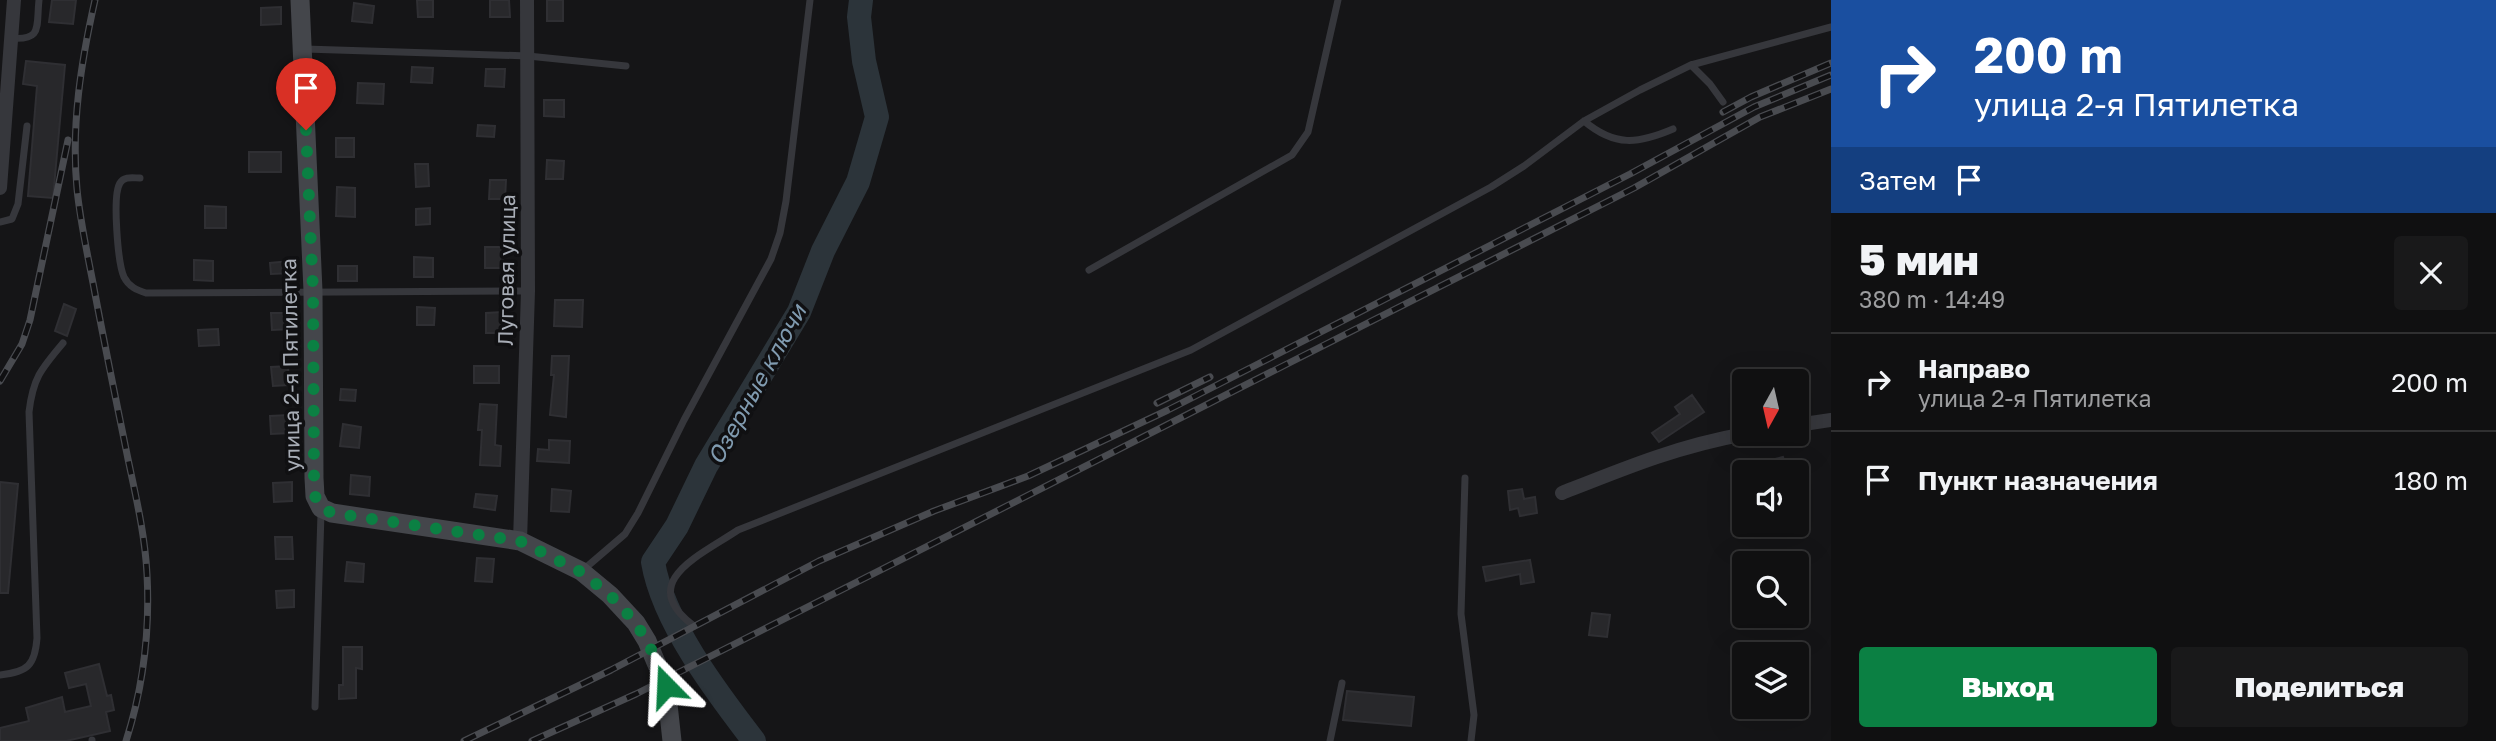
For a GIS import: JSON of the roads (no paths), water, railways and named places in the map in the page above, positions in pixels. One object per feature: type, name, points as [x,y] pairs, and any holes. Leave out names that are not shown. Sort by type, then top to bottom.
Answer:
[{"type":"main road","name":"улица 2-я Пятилетка","points":[[300,0],[313,291],[314,478],[315,496],[321,508]]},
{"type":"main road","points":[[321,508],[332,513],[520,541],[581,572],[610,595],[636,623],[647,641],[666,686],[672,741]]},
{"type":"street","points":[[0,188],[14,0]]},
{"type":"street","name":"Луговая улица","points":[[520,541],[528,290],[527,0]]},
{"type":"street","points":[[1810,423],[1831,420]]},
{"type":"street","points":[[1562,494],[1651,458],[1700,442],[1732,436]]},
{"type":"lane","points":[[10,38],[27,40],[33,36],[36,31],[38,0]]},
{"type":"lane","points":[[581,572],[625,534],[638,513],[684,420],[771,259],[780,233],[786,201],[810,0]]},
{"type":"lane","points":[[1089,270],[1292,155],[1308,132],[1338,0]]},
{"type":"lane","points":[[694,626],[677,614],[669,594],[670,586],[685,565],[738,530],[1191,350],[1491,187],[1584,121],[1640,89],[1691,65],[1831,27]]},
{"type":"lane","points":[[302,49],[528,55],[626,66]]},
{"type":"lane","points":[[1691,65],[1723,102]]},
{"type":"lane","points":[[1584,121],[1597,132],[1621,141],[1650,139],[1672,130]]},
{"type":"lane","points":[[0,222],[12,219],[18,204],[27,126]]},
{"type":"lane","points":[[140,177],[126,178],[119,183],[115,197],[124,277],[133,288],[146,293],[528,290]]},
{"type":"lane","points":[[0,675],[18,673],[36,656],[29,412],[31,389],[39,373],[63,343]]},
{"type":"lane","points":[[1465,478],[1461,614],[1474,715],[1471,741]]},
{"type":"lane","points":[[315,707],[321,508]]},
{"type":"lane","points":[[1330,741],[1342,683]]},
{"type":"waterway","name":"Озерные ключи","points":[[754,741],[693,656],[668,609],[653,562],[677,526],[706,466],[799,312],[823,251],[858,182],[877,117],[864,61],[859,17],[861,0]]},
{"type":"railway","points":[[95,0],[78,94],[75,141],[77,189],[86,248],[140,516],[147,574],[144,659],[126,741]]},
{"type":"railway","points":[[1723,112],[1831,63]]},
{"type":"railway","points":[[464,741],[611,670],[819,561],[934,511],[1028,476],[1168,410],[1630,174],[1754,107],[1831,75]]},
{"type":"railway","points":[[532,741],[636,694],[1634,188],[1760,117],[1831,89]]},
{"type":"railway","points":[[0,381],[22,344],[30,320],[68,140]]},
{"type":"railway","points":[[1157,403],[1210,377]]}]
